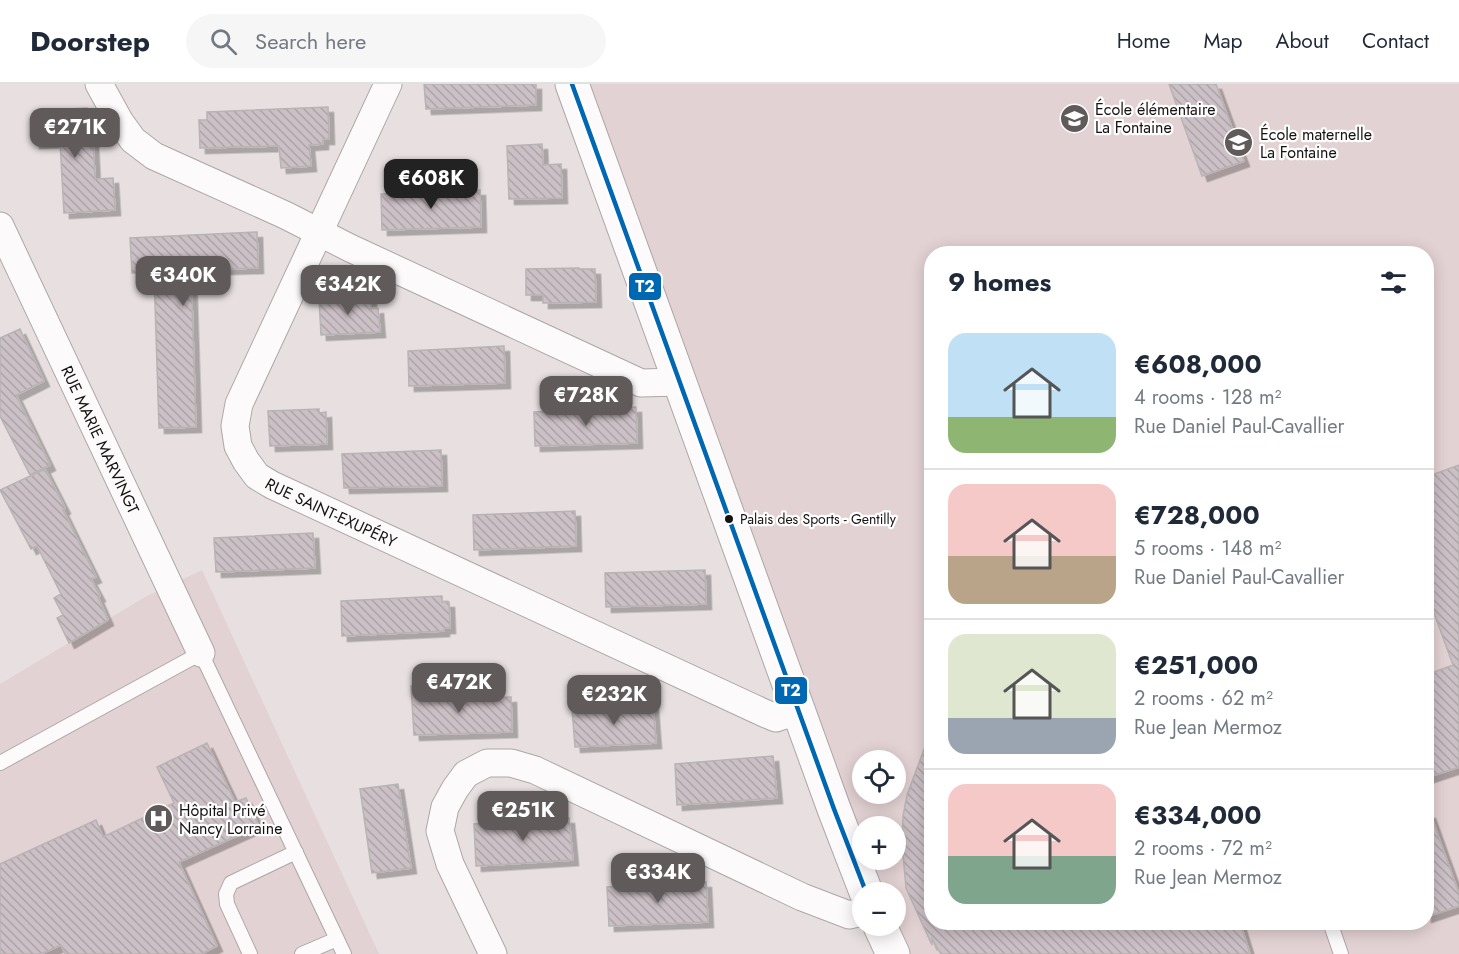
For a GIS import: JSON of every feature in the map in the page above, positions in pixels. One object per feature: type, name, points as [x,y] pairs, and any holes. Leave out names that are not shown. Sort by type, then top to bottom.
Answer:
[{"type":"street","points":[[99,84],[133,140],[154,156],[285,215],[318,233],[640,383],[680,382]]},
{"type":"street","name":"RUE SAINT-EXUPÉRY","points":[[388,84],[239,404],[235,426],[238,446],[246,461],[257,476],[272,485],[764,713],[777,718],[799,710]]},
{"type":"street","points":[[572,84],[862,882]]},
{"type":"street","name":"RUE MARIE MARVINGT","points":[[0,226],[201,653]]},
{"type":"street","points":[[493,954],[450,864],[440,831],[445,807],[455,789],[466,774],[487,763],[511,763],[535,770],[802,897],[852,914]]},
{"type":"street","points":[[885,936],[893,954]]},
{"type":"lane","points":[[0,763],[201,653],[344,954]]},
{"type":"lane","points":[[250,954],[227,904],[226,894],[231,882],[296,852]]},
{"type":"lane","points":[[1333,930],[1341,954]]},
{"type":"lane","points":[[303,954],[337,939]]},
{"type":"shaded area","points":[[573,84],[1459,84],[1459,954],[874,954],[865,936],[906,936],[906,882],[852,882],[852,904]]},
{"type":"shaded area","name":"Hôpital Privé Nancy Lorraine","points":[[202,570],[379,954],[0,954],[0,684],[145,597]]},
{"type":"building","points":[[424,84],[536,84],[536,105],[426,109]]},
{"type":"building","points":[[1169,84],[1216,84],[1244,161],[1202,176]]},
{"type":"building","points":[[328,107],[329,139],[323,139],[323,144],[309,145],[311,166],[281,168],[279,146],[200,148],[199,120],[207,120],[207,112]]},
{"type":"building","points":[[87,108],[88,121],[92,121],[95,179],[113,178],[115,210],[64,213],[60,142],[34,143],[34,111]]},
{"type":"building","points":[[542,144],[543,165],[561,164],[562,198],[509,199],[507,146]]},
{"type":"building","points":[[480,190],[481,227],[382,230],[381,194]]},
{"type":"building","points":[[257,232],[258,268],[191,270],[196,427],[159,428],[154,272],[132,273],[130,238]]},
{"type":"building","points":[[526,269],[595,269],[596,302],[543,303],[543,295],[526,295]]},
{"type":"building","points":[[371,297],[371,309],[378,308],[380,332],[321,335],[319,299]]},
{"type":"building","points":[[20,329],[44,381],[16,395],[50,465],[30,475],[0,416],[0,338]]},
{"type":"building","points":[[504,346],[505,383],[409,386],[408,351]]},
{"type":"building","points":[[636,407],[637,443],[535,446],[534,412]]},
{"type":"building","points":[[319,409],[319,413],[326,412],[327,444],[270,446],[268,411]]},
{"type":"building","points":[[441,450],[442,486],[344,488],[342,454]]},
{"type":"building","points":[[1459,465],[1459,767],[1434,775],[1434,672],[1453,665],[1434,613],[1434,474]]},
{"type":"building","points":[[45,469],[96,577],[91,579],[100,596],[98,597],[108,620],[69,643],[57,618],[63,615],[54,598],[61,594],[37,546],[31,549],[0,490]]},
{"type":"building","points":[[575,511],[576,546],[474,550],[473,515]]},
{"type":"building","points":[[313,533],[315,568],[216,572],[214,538]]},
{"type":"building","points":[[705,570],[706,604],[606,607],[605,573]]},
{"type":"building","points":[[442,596],[442,602],[449,602],[450,628],[444,628],[444,631],[342,636],[341,601]]},
{"type":"building","points":[[435,685],[436,700],[511,697],[512,732],[414,735],[411,686]]},
{"type":"building","points":[[653,704],[656,743],[575,747],[572,709]]},
{"type":"building","points":[[207,743],[235,802],[246,798],[259,826],[179,862],[217,946],[201,954],[65,954],[61,945],[41,954],[0,954],[0,864],[96,820],[103,837],[174,803],[157,767]]},
{"type":"building","points":[[924,749],[924,927],[906,888],[906,816],[903,816],[906,800]]},
{"type":"building","points":[[773,756],[777,798],[677,805],[675,764]]},
{"type":"building","points":[[398,784],[411,868],[372,873],[360,789]]},
{"type":"building","points":[[569,818],[573,860],[476,866],[474,824]]},
{"type":"building","points":[[1434,824],[1459,894],[1459,906],[1434,914]]},
{"type":"building","points":[[706,882],[708,922],[609,926],[607,887]]},
{"type":"building","points":[[925,930],[1242,930],[1250,954],[941,954],[932,939],[932,945]]},
{"type":"transit line","name":"T2","points":[[572,84],[862,882]]},
{"type":"place","name":"École élémentaire La Fontaine","points":[[1074,118]]},
{"type":"place","name":"École maternelle La Fontaine","points":[[1239,143]]},
{"type":"place","name":"Palais des Sports - Gentilly","points":[[729,519]]},
{"type":"place","name":"Hôpital Privé Nancy Lorraine","points":[[158,819]]}]
